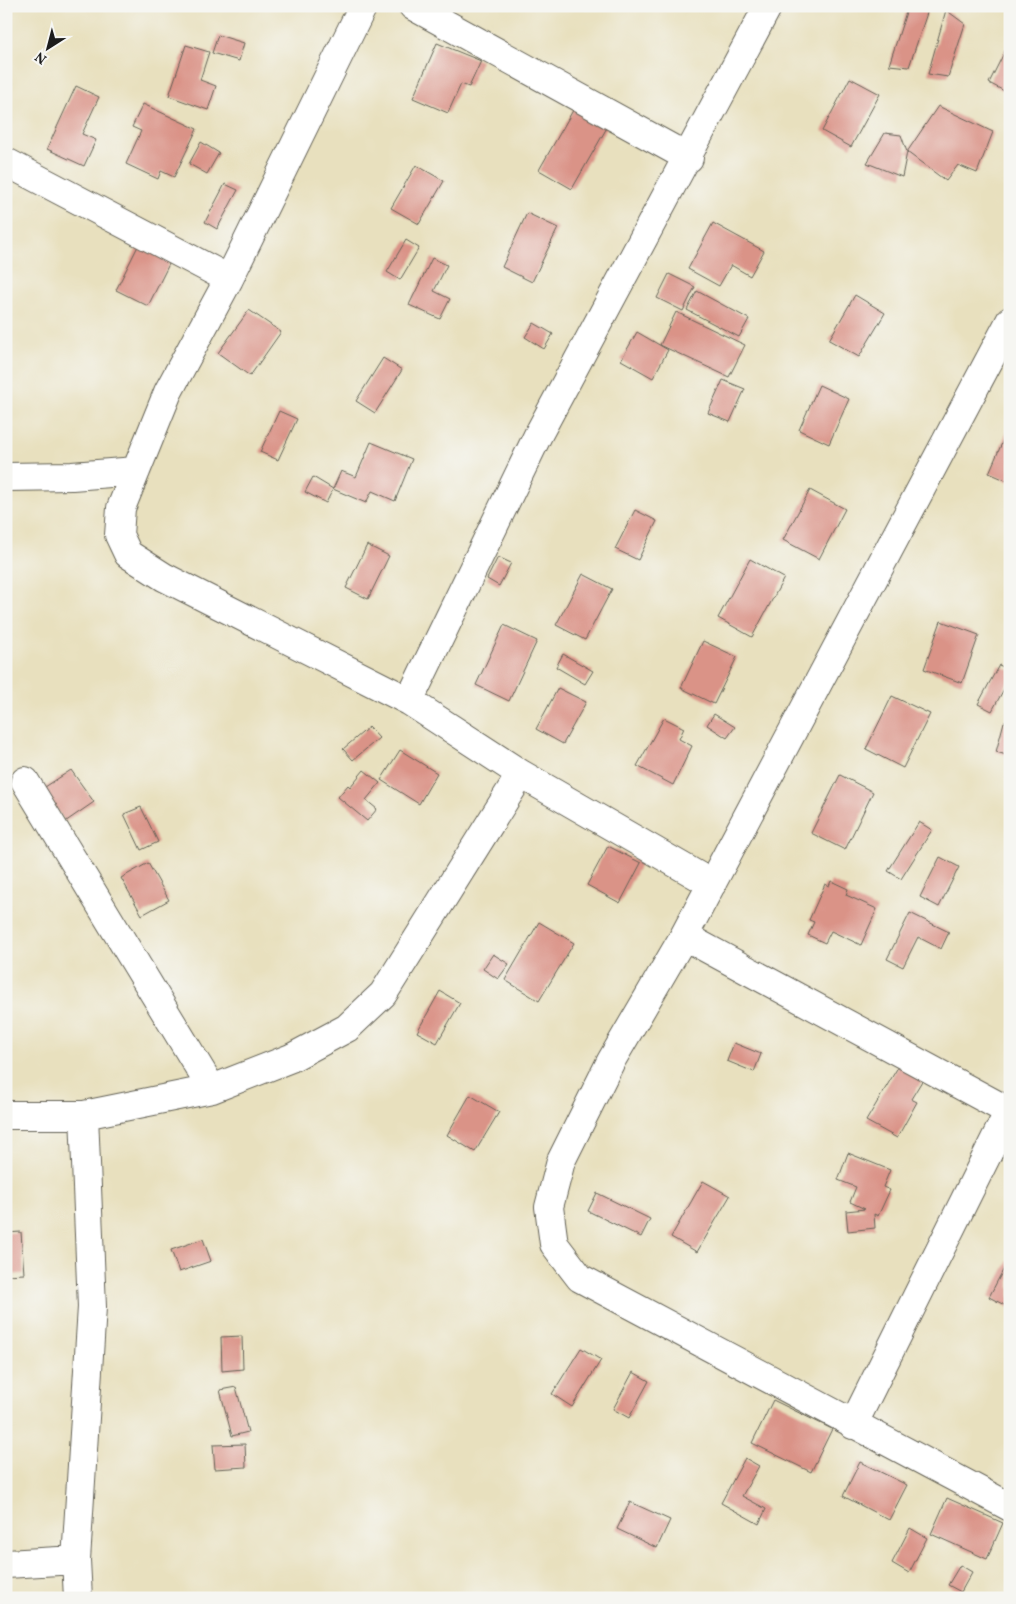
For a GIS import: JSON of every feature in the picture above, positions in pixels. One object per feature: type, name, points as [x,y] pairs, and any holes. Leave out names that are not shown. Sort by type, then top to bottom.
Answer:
[{"type":"street","points":[[363,6],[229,279],[168,392],[121,508],[118,535],[128,554],[164,577],[409,701],[521,774],[712,884]]},
{"type":"street","points":[[413,6],[689,158]]},
{"type":"street","points":[[409,701],[538,435],[689,158],[768,6]]},
{"type":"street","points":[[6,162],[229,279]]},
{"type":"street","points":[[1010,321],[684,936],[611,1061],[561,1161],[549,1207],[554,1244],[580,1278],[1010,1507]]},
{"type":"street","points":[[6,477],[72,476],[136,471]]},
{"type":"street","points":[[6,1116],[84,1115],[212,1089],[290,1058],[347,1028],[383,994],[521,774]]},
{"type":"street","points":[[25,781],[212,1089]]},
{"type":"street","points":[[684,936],[1009,1110],[853,1425]]},
{"type":"street","points":[[78,1598],[76,1560],[92,1307],[84,1115]]},
{"type":"street","points":[[6,1564],[76,1560]]},
{"type":"building","points":[[908,6],[918,6],[927,13],[909,67],[889,65]]},
{"type":"building","points":[[946,10],[965,24],[948,77],[928,74]]},
{"type":"building","points":[[218,35],[244,43],[239,61],[212,53]]},
{"type":"building","points":[[1010,41],[1010,94],[989,83]]},
{"type":"building","points":[[437,43],[481,61],[469,87],[461,84],[448,113],[413,98]]},
{"type":"building","points":[[186,45],[209,52],[200,80],[216,86],[208,110],[169,96]]},
{"type":"building","points":[[850,78],[880,94],[851,147],[822,131]]},
{"type":"building","points":[[76,86],[99,97],[82,134],[96,140],[84,166],[47,149]]},
{"type":"building","points":[[143,104],[197,129],[174,177],[161,171],[158,179],[126,164],[141,131],[132,127]]},
{"type":"building","points":[[576,105],[609,124],[572,189],[539,170]]},
{"type":"building","points":[[938,106],[993,132],[977,173],[958,165],[946,181],[907,152]]},
{"type":"building","points":[[885,133],[901,135],[907,152],[902,177],[867,163]]},
{"type":"building","points":[[201,142],[219,153],[207,174],[189,164]]},
{"type":"building","points":[[416,165],[444,181],[419,224],[391,208]]},
{"type":"building","points":[[225,184],[238,190],[217,229],[205,222]]},
{"type":"building","points":[[527,213],[558,228],[532,282],[502,267]]},
{"type":"building","points":[[713,223],[764,251],[750,276],[731,265],[719,286],[688,269]]},
{"type":"building","points":[[145,232],[177,248],[148,306],[116,290]]},
{"type":"building","points":[[406,240],[419,248],[400,280],[387,272]]},
{"type":"building","points":[[432,258],[447,265],[434,291],[450,299],[440,319],[409,305]]},
{"type":"building","points":[[669,274],[695,287],[683,311],[657,298]]},
{"type":"building","points":[[697,291],[749,319],[739,337],[687,310]]},
{"type":"building","points":[[855,295],[885,313],[859,357],[829,340]]},
{"type":"building","points":[[249,310],[281,332],[250,376],[218,353]]},
{"type":"building","points":[[676,312],[745,345],[729,377],[660,345]]},
{"type":"building","points":[[534,323],[553,334],[544,349],[525,337]]},
{"type":"building","points":[[637,332],[668,350],[653,378],[621,360]]},
{"type":"building","points":[[383,358],[402,370],[375,413],[356,401]]},
{"type":"building","points":[[723,380],[745,389],[730,422],[708,413]]},
{"type":"building","points":[[819,385],[849,399],[829,444],[799,430]]},
{"type":"building","points":[[279,411],[297,419],[278,460],[260,452]]},
{"type":"building","points":[[1008,429],[1010,429],[1010,482],[989,473]]},
{"type":"building","points":[[371,442],[412,459],[395,501],[372,491],[366,503],[333,489],[341,471],[356,477]]},
{"type":"building","points":[[313,477],[333,489],[326,503],[305,492]]},
{"type":"building","points":[[810,490],[845,509],[819,559],[783,540]]},
{"type":"building","points":[[635,510],[657,521],[638,560],[615,549]]},
{"type":"building","points":[[367,545],[389,556],[368,599],[346,588]]},
{"type":"building","points":[[498,557],[511,563],[499,586],[487,579]]},
{"type":"building","points":[[750,559],[784,578],[752,637],[718,618]]},
{"type":"building","points":[[583,574],[612,589],[585,640],[556,625]]},
{"type":"building","points":[[941,621],[979,635],[962,683],[924,669]]},
{"type":"building","points":[[504,625],[537,641],[509,701],[476,685]]},
{"type":"building","points":[[703,641],[737,657],[714,704],[681,688]]},
{"type":"building","points":[[563,654],[593,671],[585,684],[556,667]]},
{"type":"building","points":[[999,665],[1010,670],[1010,678],[992,711],[978,704]]},
{"type":"building","points":[[558,688],[586,702],[563,744],[536,729]]},
{"type":"building","points":[[892,696],[930,714],[903,768],[866,749]]},
{"type":"building","points":[[714,714],[735,727],[727,738],[707,725]]},
{"type":"building","points":[[664,718],[684,728],[679,739],[692,746],[673,785],[637,766]]},
{"type":"building","points":[[1004,722],[1010,723],[1010,756],[996,752]]},
{"type":"building","points":[[369,727],[379,738],[353,760],[343,749]]},
{"type":"building","points":[[400,750],[437,773],[419,804],[381,780]]},
{"type":"building","points":[[71,770],[94,802],[65,822],[42,789]]},
{"type":"building","points":[[364,770],[380,783],[366,800],[377,809],[367,821],[338,797],[348,785],[350,787]]},
{"type":"building","points":[[840,775],[873,792],[845,850],[811,833]]},
{"type":"building","points":[[141,807],[158,842],[141,850],[124,814]]},
{"type":"building","points":[[919,822],[932,830],[901,879],[888,871]]},
{"type":"building","points":[[608,846],[641,863],[620,903],[587,885]]},
{"type":"building","points":[[940,857],[959,867],[939,907],[920,897]]},
{"type":"building","points":[[148,863],[169,900],[142,915],[121,878]]},
{"type":"building","points":[[831,881],[848,889],[846,895],[877,909],[861,945],[831,931],[825,943],[808,935],[814,922],[809,920],[825,884],[829,886]]},
{"type":"building","points":[[910,913],[949,932],[941,949],[918,937],[903,967],[887,959]]},
{"type":"building","points":[[539,922],[574,943],[539,1001],[505,980]]},
{"type":"building","points":[[493,954],[509,964],[498,979],[483,969]]},
{"type":"building","points":[[440,991],[460,1003],[437,1043],[417,1032]]},
{"type":"building","points":[[734,1043],[761,1054],[754,1072],[727,1061]]},
{"type":"building","points":[[901,1062],[925,1076],[911,1099],[917,1102],[897,1138],[866,1121]]},
{"type":"building","points":[[470,1095],[499,1112],[475,1152],[447,1135]]},
{"type":"building","points":[[848,1153],[890,1170],[883,1187],[890,1190],[878,1216],[874,1214],[875,1228],[848,1231],[846,1211],[865,1209],[850,1202],[856,1187],[838,1180]]},
{"type":"building","points":[[703,1181],[730,1196],[697,1252],[671,1237]]},
{"type":"building","points":[[597,1193],[650,1219],[641,1237],[588,1211]]},
{"type":"building","points":[[21,1232],[24,1274],[6,1275],[6,1233]]},
{"type":"building","points":[[203,1239],[211,1261],[179,1272],[171,1250]]},
{"type":"building","points":[[1010,1257],[1010,1308],[989,1297]]},
{"type":"building","points":[[242,1336],[243,1369],[222,1371],[221,1337]]},
{"type":"building","points":[[581,1348],[601,1360],[572,1407],[552,1394]]},
{"type":"building","points":[[633,1372],[649,1381],[629,1418],[613,1409]]},
{"type":"building","points":[[236,1387],[248,1432],[232,1436],[220,1390]]},
{"type":"building","points":[[773,1400],[832,1429],[811,1472],[752,1443]]},
{"type":"building","points":[[245,1444],[246,1467],[215,1469],[213,1445]]},
{"type":"building","points":[[745,1458],[759,1466],[742,1496],[766,1509],[759,1524],[721,1503]]},
{"type":"building","points":[[860,1462],[907,1485],[889,1520],[843,1496]]},
{"type":"building","points":[[947,1498],[1003,1523],[987,1559],[931,1534]]},
{"type":"building","points":[[630,1502],[670,1520],[657,1548],[617,1529]]},
{"type":"building","points":[[910,1528],[927,1538],[909,1573],[892,1563]]},
{"type":"building","points":[[960,1565],[972,1572],[961,1592],[948,1585]]}]
